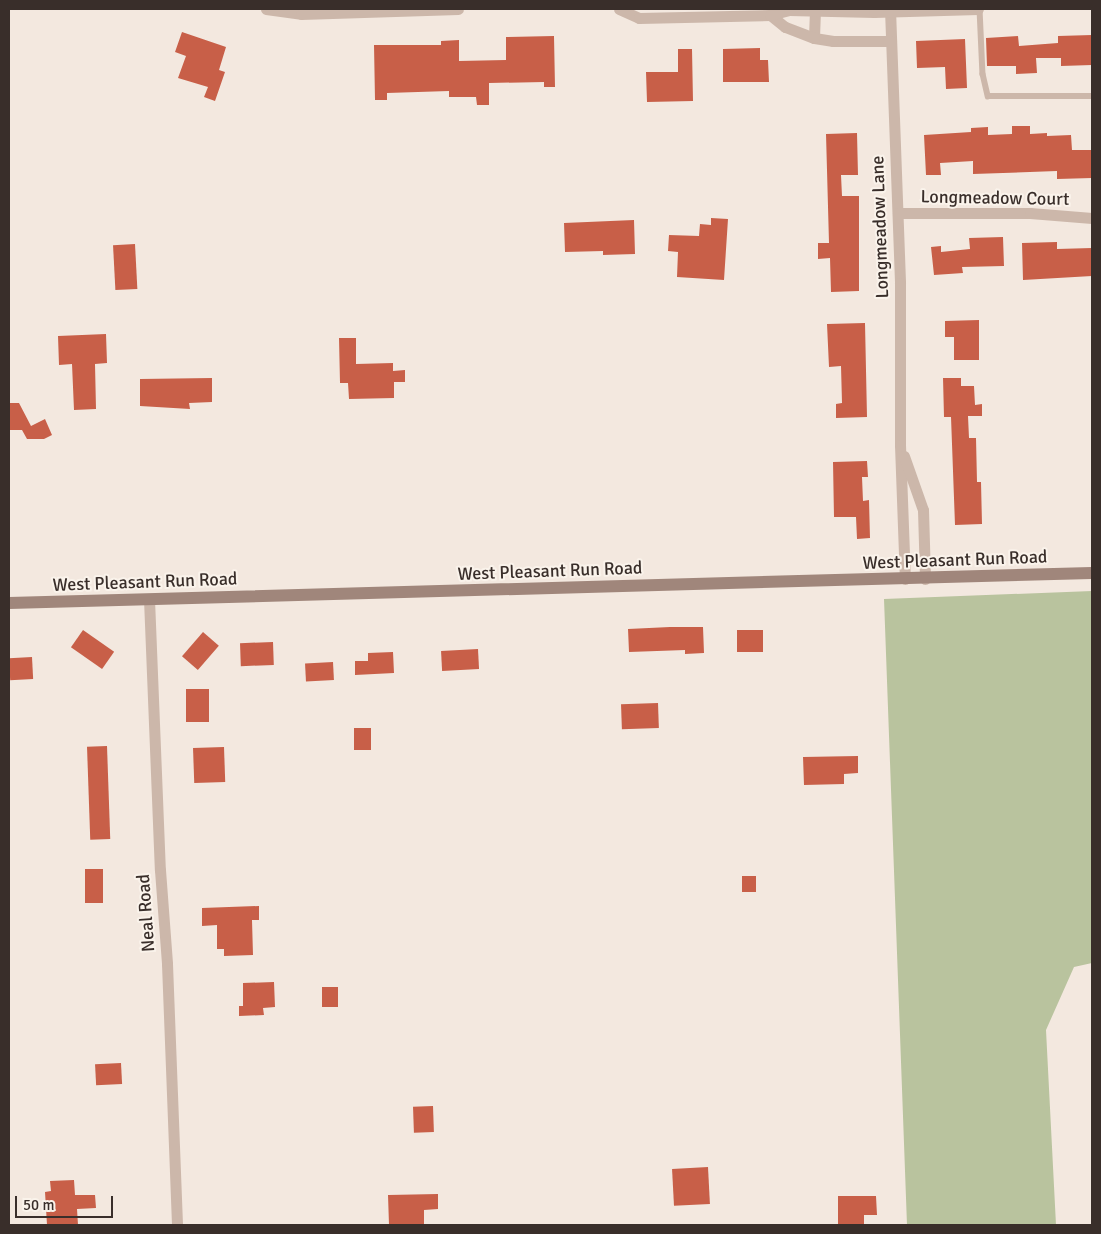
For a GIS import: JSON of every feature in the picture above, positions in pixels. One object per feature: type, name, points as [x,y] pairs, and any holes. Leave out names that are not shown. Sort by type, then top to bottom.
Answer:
[{"type":"main road","name":"West Pleasant Run Road","points":[[9,603],[1092,574]]},
{"type":"street","points":[[266,9],[301,14],[458,9]]},
{"type":"street","points":[[619,9],[640,18],[770,15],[789,10],[979,9]]},
{"type":"street","points":[[814,38],[815,10]]},
{"type":"street","name":"Longmeadow Lane","points":[[890,10],[900,283],[900,444],[905,579]]},
{"type":"street","points":[[770,15],[785,27],[814,38],[833,41],[891,41]]},
{"type":"street","name":"Longmeadow Court","points":[[898,213],[1030,213],[1092,218]]},
{"type":"street","name":"Longmeadow Lane","points":[[900,444],[923,510],[925,579]]},
{"type":"street","name":"Neal Road","points":[[149,599],[160,860],[168,982],[177,1225]]},
{"type":"lane","points":[[979,9],[982,74],[988,96],[1092,96]]},
{"type":"green space","points":[[1092,591],[1092,963],[1074,967],[1046,1030],[1056,1225],[907,1225],[884,599]]},
{"type":"building","points":[[182,32],[226,47],[219,70],[225,72],[215,101],[204,97],[208,87],[178,78],[186,56],[175,52]]},
{"type":"building","points":[[1092,35],[1092,65],[1061,66],[1061,58],[1036,58],[1037,73],[1016,74],[1016,66],[987,66],[986,38],[1018,36],[1019,46],[1058,43],[1058,36]]},
{"type":"building","points":[[554,36],[555,87],[544,87],[544,82],[489,83],[489,105],[477,105],[476,97],[449,97],[449,91],[387,93],[387,100],[375,100],[374,45],[441,45],[441,41],[459,40],[459,61],[506,60],[506,37]]},
{"type":"building","points":[[965,39],[967,88],[946,89],[945,67],[917,68],[916,41]]},
{"type":"building","points":[[760,48],[760,60],[768,60],[769,82],[723,82],[723,49]]},
{"type":"building","points":[[678,49],[692,49],[693,101],[647,102],[646,72],[678,72]]},
{"type":"building","points":[[1012,126],[1030,126],[1030,134],[1047,133],[1047,136],[1071,135],[1072,150],[1092,150],[1092,178],[1057,179],[1057,171],[973,174],[973,161],[940,163],[941,175],[926,175],[924,135],[971,132],[971,128],[988,127],[988,135],[1012,134]]},
{"type":"building","points":[[857,133],[858,175],[841,175],[842,196],[859,196],[859,291],[831,292],[830,258],[818,259],[818,243],[829,243],[826,134]]},
{"type":"building","points":[[711,218],[728,219],[724,280],[677,277],[678,252],[668,251],[669,235],[699,236],[700,224],[711,225]]},
{"type":"building","points":[[634,220],[635,254],[603,255],[603,251],[565,252],[564,223]]},
{"type":"building","points":[[1003,237],[1004,266],[962,267],[963,273],[934,275],[931,247],[941,246],[941,252],[970,249],[969,238]]},
{"type":"building","points":[[1057,242],[1057,249],[1092,248],[1092,276],[1023,280],[1022,243]]},
{"type":"building","points":[[135,244],[137,289],[115,290],[113,245]]},
{"type":"building","points":[[979,320],[979,360],[954,360],[954,337],[945,337],[945,321]]},
{"type":"building","points":[[865,323],[867,417],[836,418],[836,404],[842,403],[841,366],[829,367],[827,324]]},
{"type":"building","points":[[106,334],[107,363],[95,364],[96,409],[74,410],[72,364],[59,365],[58,336]]},
{"type":"building","points":[[339,338],[356,338],[356,364],[393,363],[393,371],[405,370],[405,382],[394,382],[394,398],[349,399],[348,383],[340,383]]},
{"type":"building","points":[[212,378],[212,402],[189,403],[190,409],[140,406],[140,379]]},
{"type":"building","points":[[943,378],[961,378],[961,386],[974,386],[975,405],[982,404],[982,416],[968,416],[969,438],[976,438],[977,482],[981,482],[982,524],[955,525],[951,417],[944,417]]},
{"type":"building","points":[[9,403],[19,403],[31,426],[45,419],[52,435],[44,439],[27,439],[22,430],[9,430]]},
{"type":"building","points":[[867,461],[868,477],[862,477],[863,501],[869,500],[870,538],[857,539],[856,517],[834,517],[833,462]]},
{"type":"building","points":[[703,627],[704,653],[685,654],[685,650],[629,652],[628,629]]},
{"type":"building","points":[[83,630],[114,652],[102,669],[71,647]]},
{"type":"building","points":[[737,630],[763,630],[763,652],[737,652]]},
{"type":"building","points":[[203,632],[219,646],[198,670],[182,656]]},
{"type":"building","points":[[273,642],[274,665],[241,666],[240,643]]},
{"type":"building","points":[[478,649],[479,669],[442,671],[441,651]]},
{"type":"building","points":[[393,652],[394,673],[355,675],[355,661],[368,661],[368,653]]},
{"type":"building","points":[[32,657],[33,679],[10,680],[9,658]]},
{"type":"building","points":[[333,662],[334,680],[306,681],[305,663]]},
{"type":"building","points":[[186,689],[209,689],[209,722],[186,722]]},
{"type":"building","points":[[658,703],[659,728],[622,729],[621,704]]},
{"type":"building","points":[[354,728],[371,728],[371,750],[354,750]]},
{"type":"building","points":[[107,746],[110,839],[90,840],[87,747]]},
{"type":"building","points":[[224,747],[225,782],[194,783],[193,748]]},
{"type":"building","points":[[858,756],[858,773],[844,774],[844,784],[804,785],[803,757]]},
{"type":"building","points":[[85,869],[103,869],[103,903],[85,903]]},
{"type":"building","points":[[742,876],[756,876],[756,892],[742,892]]},
{"type":"building","points":[[259,906],[259,920],[252,920],[253,955],[224,956],[224,949],[217,949],[217,925],[202,926],[202,908]]},
{"type":"building","points":[[274,982],[275,1007],[263,1008],[264,1015],[239,1016],[239,1006],[243,1006],[243,983]]},
{"type":"building","points":[[322,987],[338,987],[338,1007],[322,1007]]},
{"type":"building","points":[[121,1063],[122,1084],[96,1085],[95,1064]]},
{"type":"building","points":[[433,1106],[434,1132],[414,1133],[413,1107]]},
{"type":"building","points":[[708,1167],[710,1204],[674,1206],[672,1169]]},
{"type":"building","points":[[74,1180],[75,1195],[95,1195],[96,1208],[77,1209],[78,1225],[47,1225],[45,1192],[51,1191],[50,1181]]},
{"type":"building","points":[[438,1194],[438,1209],[424,1210],[424,1225],[389,1225],[388,1195]]},
{"type":"building","points":[[838,1196],[876,1196],[877,1215],[864,1215],[864,1225],[838,1225]]}]
